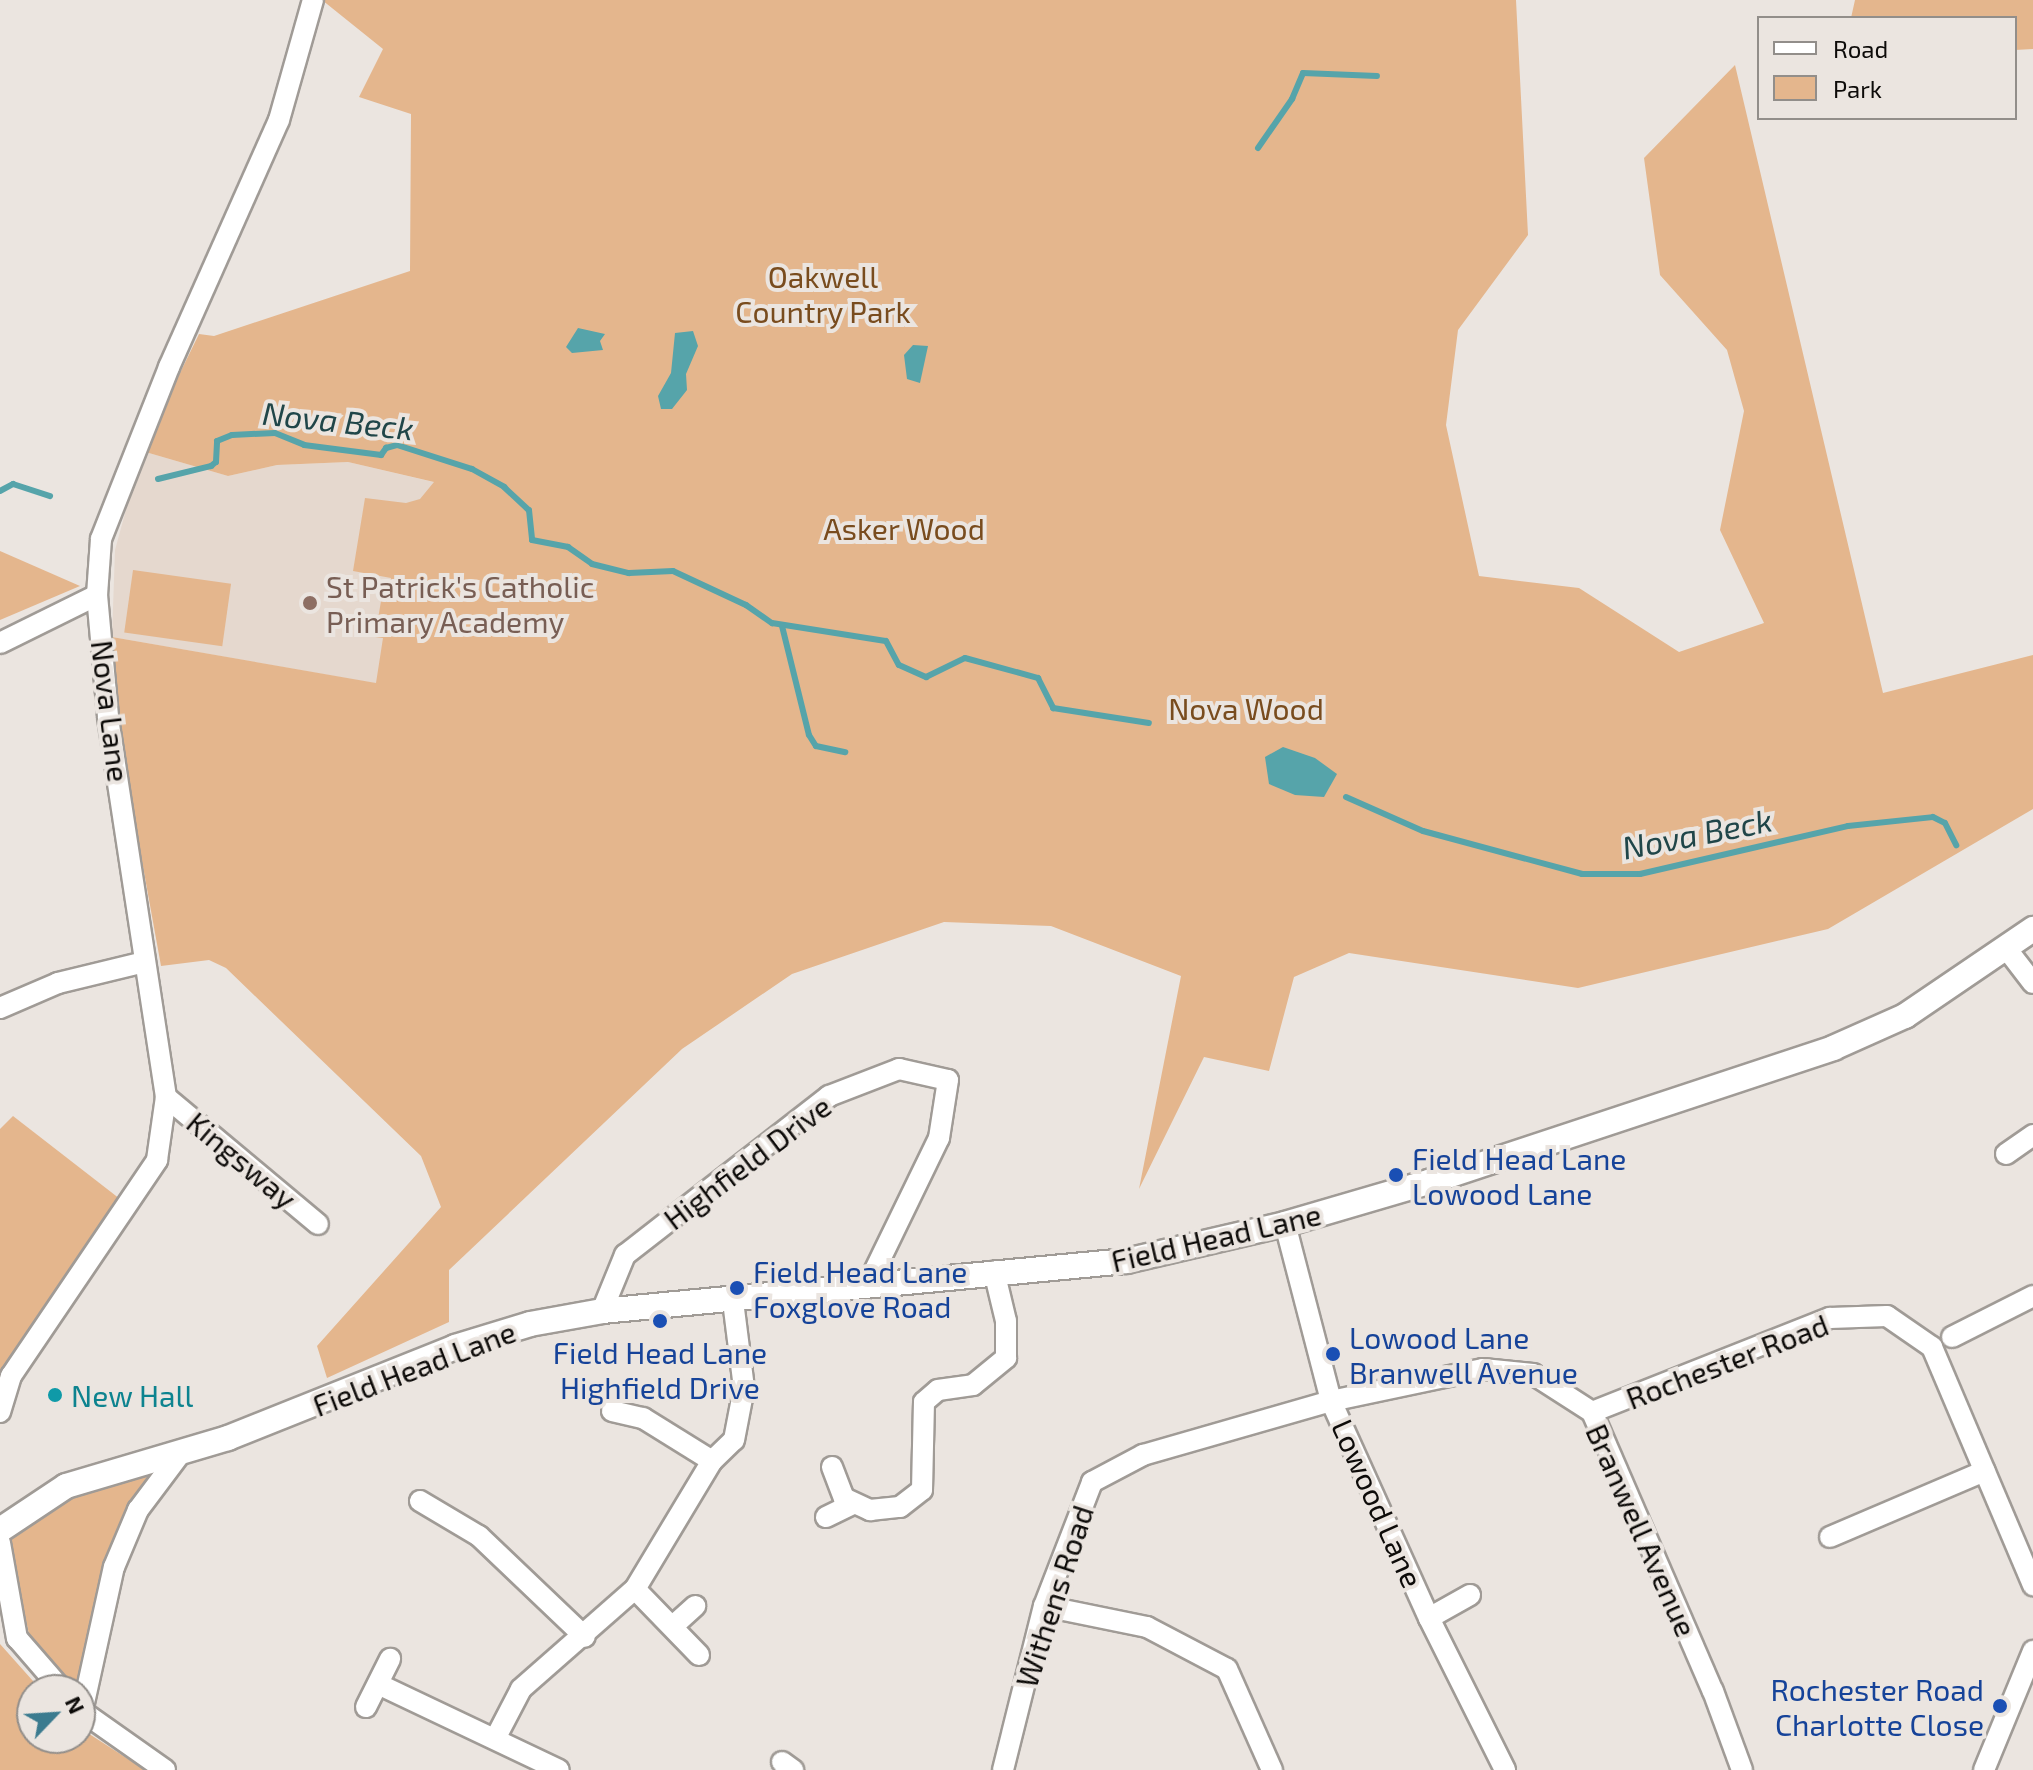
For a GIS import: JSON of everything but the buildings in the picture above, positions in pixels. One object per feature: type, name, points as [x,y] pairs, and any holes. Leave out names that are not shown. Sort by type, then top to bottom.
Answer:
[{"type":"main road","name":"Field Head Lane","points":[[0,1530],[66,1486],[292,1414],[455,1347],[530,1324],[602,1311],[733,1301],[994,1271],[1126,1261],[1285,1224],[1473,1168],[1833,1048],[1905,1016],[2033,929]]},
{"type":"street","name":"Nova Lane","points":[[0,1412],[11,1376],[157,1160],[166,1097],[108,716],[97,595],[101,539],[169,367],[279,120],[313,0]]},
{"type":"street","points":[[0,643],[97,595]]},
{"type":"street","points":[[2006,948],[2033,983]]},
{"type":"street","points":[[0,1008],[58,983],[145,962]]},
{"type":"street","name":"Highfield Drive","points":[[602,1311],[625,1255],[829,1096],[899,1069],[948,1080],[939,1138],[867,1286]]},
{"type":"street","name":"Kingsway","points":[[166,1097],[318,1224]]},
{"type":"street","points":[[2006,1154],[2033,1135]]},
{"type":"street","name":"Lowood Lane","points":[[1285,1224],[1331,1401],[1429,1618],[1505,1770]]},
{"type":"street","points":[[826,1517],[851,1505],[870,1510],[900,1507],[922,1490],[924,1402],[938,1390],[973,1385],[1006,1358],[1006,1321],[994,1271]]},
{"type":"street","points":[[1952,1337],[2033,1296]]},
{"type":"street","points":[[495,1739],[521,1689],[585,1637],[635,1589],[712,1461],[734,1440],[744,1388],[733,1301]]},
{"type":"street","name":"Rochester Road","points":[[1592,1412],[1830,1318],[1887,1316],[1932,1347],[2033,1585]]},
{"type":"street","name":"Branwell Avenue","points":[[1331,1401],[1483,1369],[1533,1374],[1592,1412],[1713,1691],[1742,1770]]},
{"type":"street","name":"Withens Road","points":[[1003,1770],[1044,1606],[1092,1482],[1143,1455],[1331,1401]]},
{"type":"street","points":[[612,1411],[643,1418],[712,1461]]},
{"type":"street","points":[[89,1674],[114,1567],[138,1510],[183,1450]]},
{"type":"street","points":[[832,1467],[851,1505]]},
{"type":"street","points":[[1830,1537],[1985,1471]]},
{"type":"street","points":[[420,1501],[479,1536],[585,1637]]},
{"type":"street","points":[[0,1543],[17,1638],[48,1674]]},
{"type":"street","points":[[635,1589],[699,1655]]},
{"type":"street","points":[[1429,1618],[1470,1595]]},
{"type":"street","points":[[673,1626],[695,1606]]},
{"type":"street","points":[[1044,1606],[1147,1627],[1227,1669],[1272,1770]]},
{"type":"street","points":[[1984,1770],[2033,1651]]},
{"type":"street","points":[[366,1707],[390,1659]]},
{"type":"street","points":[[378,1684],[559,1770]]},
{"type":"street","points":[[96,1722],[165,1770]]},
{"type":"shaded area","name":"St Patrick's Catholic Primary Academy","points":[[142,451],[228,476],[277,465],[348,462],[518,502],[494,704],[112,637],[115,550]]},
{"type":"green space","name":"Nova Wood","points":[[322,0],[1516,0],[1528,235],[1458,330],[1446,425],[1479,576],[1579,588],[1679,652],[1764,623],[1720,530],[1744,411],[1727,350],[1660,275],[1644,158],[1735,65],[1883,693],[2033,655],[2033,809],[1828,929],[1578,988],[1349,953],[1294,977],[1269,1071],[1204,1057],[1139,1189],[1181,976],[1051,926],[944,922],[792,974],[682,1049],[449,1270],[449,1322],[327,1378],[317,1346],[441,1207],[421,1156],[226,968],[209,960],[161,966],[121,745],[112,637],[376,683],[383,638],[375,637],[382,595],[388,596],[391,578],[353,571],[365,498],[406,503],[420,499],[434,482],[348,462],[277,465],[228,476],[142,451],[199,334],[214,336],[410,271],[411,114],[359,97],[383,49]]},
{"type":"green space","points":[[1855,0],[2033,0],[2033,49],[2017,50],[2017,16],[1851,16]]},
{"type":"green space","points":[[0,551],[80,586],[0,620]]},
{"type":"green space","points":[[133,570],[231,584],[222,646],[124,632]]},
{"type":"green space","points":[[13,1116],[120,1199],[0,1371],[0,1129]]},
{"type":"green space","points":[[166,1462],[122,1517],[79,1674],[63,1674],[29,1634],[6,1530],[70,1492]]},
{"type":"green space","points":[[0,1644],[27,1674],[16,1674],[16,1754],[96,1754],[96,1738],[145,1770],[0,1770]]},
{"type":"water","points":[[578,328],[605,334],[600,341],[603,350],[572,353],[566,347]]},
{"type":"water","points":[[693,331],[698,346],[686,374],[687,390],[672,409],[661,409],[658,396],[671,373],[675,333]]},
{"type":"water","points":[[913,345],[928,346],[920,383],[907,379],[904,355]]},
{"type":"water","points":[[1283,747],[1315,758],[1337,774],[1324,797],[1295,795],[1269,784],[1265,757]]},
{"type":"waterway","points":[[1258,148],[1292,99],[1303,73],[1377,76]]},
{"type":"waterway","name":"Nova Beck","points":[[158,479],[211,466],[216,462],[217,441],[232,435],[275,433],[304,445],[381,455],[386,448],[397,445],[472,469],[504,487],[529,510],[532,540],[568,547],[592,564],[629,573],[673,571],[746,605],[772,623],[886,641],[899,665],[926,677],[965,658],[1038,678],[1053,708],[1149,723]]},
{"type":"waterway","name":"Nova Beck","points":[[0,491],[13,484],[50,496]]},
{"type":"waterway","points":[[782,626],[809,735],[816,746],[845,752]]},
{"type":"waterway","name":"Nova Beck","points":[[1346,797],[1423,831],[1582,874],[1640,874],[1848,826],[1933,817],[1945,823],[1956,845]]},
{"type":"place","name":"St Patrick's Catholic Primary Academy","points":[[310,603]]},
{"type":"place","name":"Field Head Lane Lowood Lane","points":[[1396,1175]]},
{"type":"place","name":"Field Head Lane Foxglove Road","points":[[737,1288]]},
{"type":"place","name":"Field Head Lane Highfield Drive","points":[[660,1321]]},
{"type":"place","name":"Lowood Lane Branwell Avenue","points":[[1333,1354]]},
{"type":"place","name":"New Hall","points":[[55,1395]]},
{"type":"place","name":"Rochester Road Charlotte Close","points":[[2000,1706]]},
{"type":"park label","name":"Oakwell Country Park","points":[[823,293]]},
{"type":"park label","name":"Asker Wood","points":[[904,528]]}]
